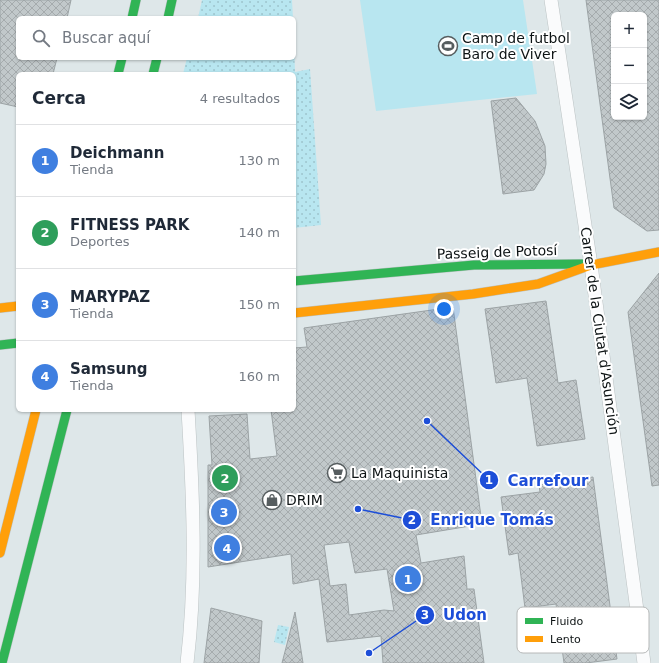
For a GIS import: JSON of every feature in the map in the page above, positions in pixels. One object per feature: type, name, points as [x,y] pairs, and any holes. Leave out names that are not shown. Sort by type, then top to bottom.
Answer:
[{"type":"main road","points":[[132,16],[136,0]]},
{"type":"main road","points":[[168,16],[172,0]]},
{"type":"main road","points":[[118,72],[122,60]]},
{"type":"main road","points":[[154,72],[156,60]]},
{"type":"main road","points":[[591,265],[659,252]]},
{"type":"main road","name":"Passeig de Potosí","points":[[296,282],[460,266],[537,262],[591,265]]},
{"type":"main road","name":"Passeig de Potosí","points":[[296,313],[473,294],[538,284],[591,265]]},
{"type":"main road","points":[[0,308],[16,306]]},
{"type":"main road","points":[[0,345],[16,343]]},
{"type":"main road","points":[[0,553],[35,412]]},
{"type":"main road","points":[[2,663],[66,412]]},
{"type":"street","name":"Carrer de la Ciutat d'Asunción","points":[[551,0],[591,265],[637,607]]},
{"type":"street","points":[[188,412],[193,525],[191,616],[188,663]]},
{"type":"street","name":"Carrer de la Ciutat d'Asunción","points":[[643,653],[644,663]]},
{"type":"shaded area","points":[[202,0],[292,0],[293,16],[198,16]]},
{"type":"shaded area","name":"Camp de futbol Baro de Viver","points":[[360,0],[523,0],[537,94],[376,111]]},
{"type":"shaded area","points":[[186,60],[295,60],[295,72],[184,72]]},
{"type":"shaded area","points":[[310,69],[321,225],[296,228],[295,72]]},
{"type":"shaded area","points":[[278,625],[289,627],[285,645],[274,642]]},
{"type":"building","points":[[0,0],[71,0],[67,16],[16,16],[16,60],[56,60],[54,72],[16,72],[16,107],[0,103]]},
{"type":"building","points":[[586,0],[659,0],[659,230],[647,231],[614,208]]},
{"type":"building","points":[[516,98],[535,121],[545,146],[546,164],[544,174],[534,190],[503,194],[491,101]]},
{"type":"building","points":[[659,273],[659,485],[652,486],[628,312]]},
{"type":"building","points":[[546,301],[558,383],[576,380],[585,439],[537,446],[527,378],[496,383],[485,309]]},
{"type":"building","name":"La Maquinista","points":[[453,307],[482,524],[416,535],[421,563],[464,556],[467,589],[474,589],[484,663],[383,663],[381,636],[327,642],[319,579],[293,584],[291,554],[208,567],[208,465],[212,465],[209,416],[247,414],[250,459],[277,456],[271,412],[296,412],[296,348],[307,347],[304,328]],"holes":[[[349,542],[355,573],[387,569],[394,611],[384,610],[349,615],[346,584],[330,586],[324,545]]]},
{"type":"building","points":[[593,477],[610,607],[556,607],[556,604],[525,607],[518,553],[509,555],[501,497],[540,492],[539,485]]},
{"type":"building","points":[[211,608],[262,621],[259,663],[204,663]]},
{"type":"building","points":[[295,612],[303,663],[282,663],[288,640]]},
{"type":"building","points":[[563,653],[616,653],[617,659],[586,663],[564,663]]},
{"type":"traffic: fast","points":[[132,16],[136,0]]},
{"type":"traffic: fast","points":[[168,16],[172,0]]},
{"type":"traffic: fast","points":[[118,72],[122,60]]},
{"type":"traffic: fast","points":[[154,72],[156,60]]},
{"type":"traffic: fast","points":[[296,281],[474,265],[582,264]]},
{"type":"traffic: fast","points":[[0,345],[16,343]]},
{"type":"traffic: fast","points":[[2,663],[66,412]]},
{"type":"traffic: slow","points":[[296,313],[473,294],[538,284],[591,265],[659,252]]},
{"type":"traffic: slow","points":[[0,308],[16,306]]},
{"type":"traffic: slow","points":[[0,553],[35,412]]},
{"type":"place","name":"Camp de futbol Baro de Viver","points":[[448,46]]},
{"type":"place","name":"Carrefour","points":[[427,421]]},
{"type":"place","name":"La Maquinista","points":[[337,473]]},
{"type":"place","name":"FITNESS PARK","points":[[225,478]]},
{"type":"place","name":"DRIM","points":[[272,500]]},
{"type":"place","name":"Enrique Tomás","points":[[358,509]]},
{"type":"place","name":"MARYPAZ","points":[[224,512]]},
{"type":"place","name":"Samsung","points":[[227,548]]},
{"type":"place","name":"Deichmann","points":[[408,579]]},
{"type":"place","name":"Udon","points":[[369,653]]}]
